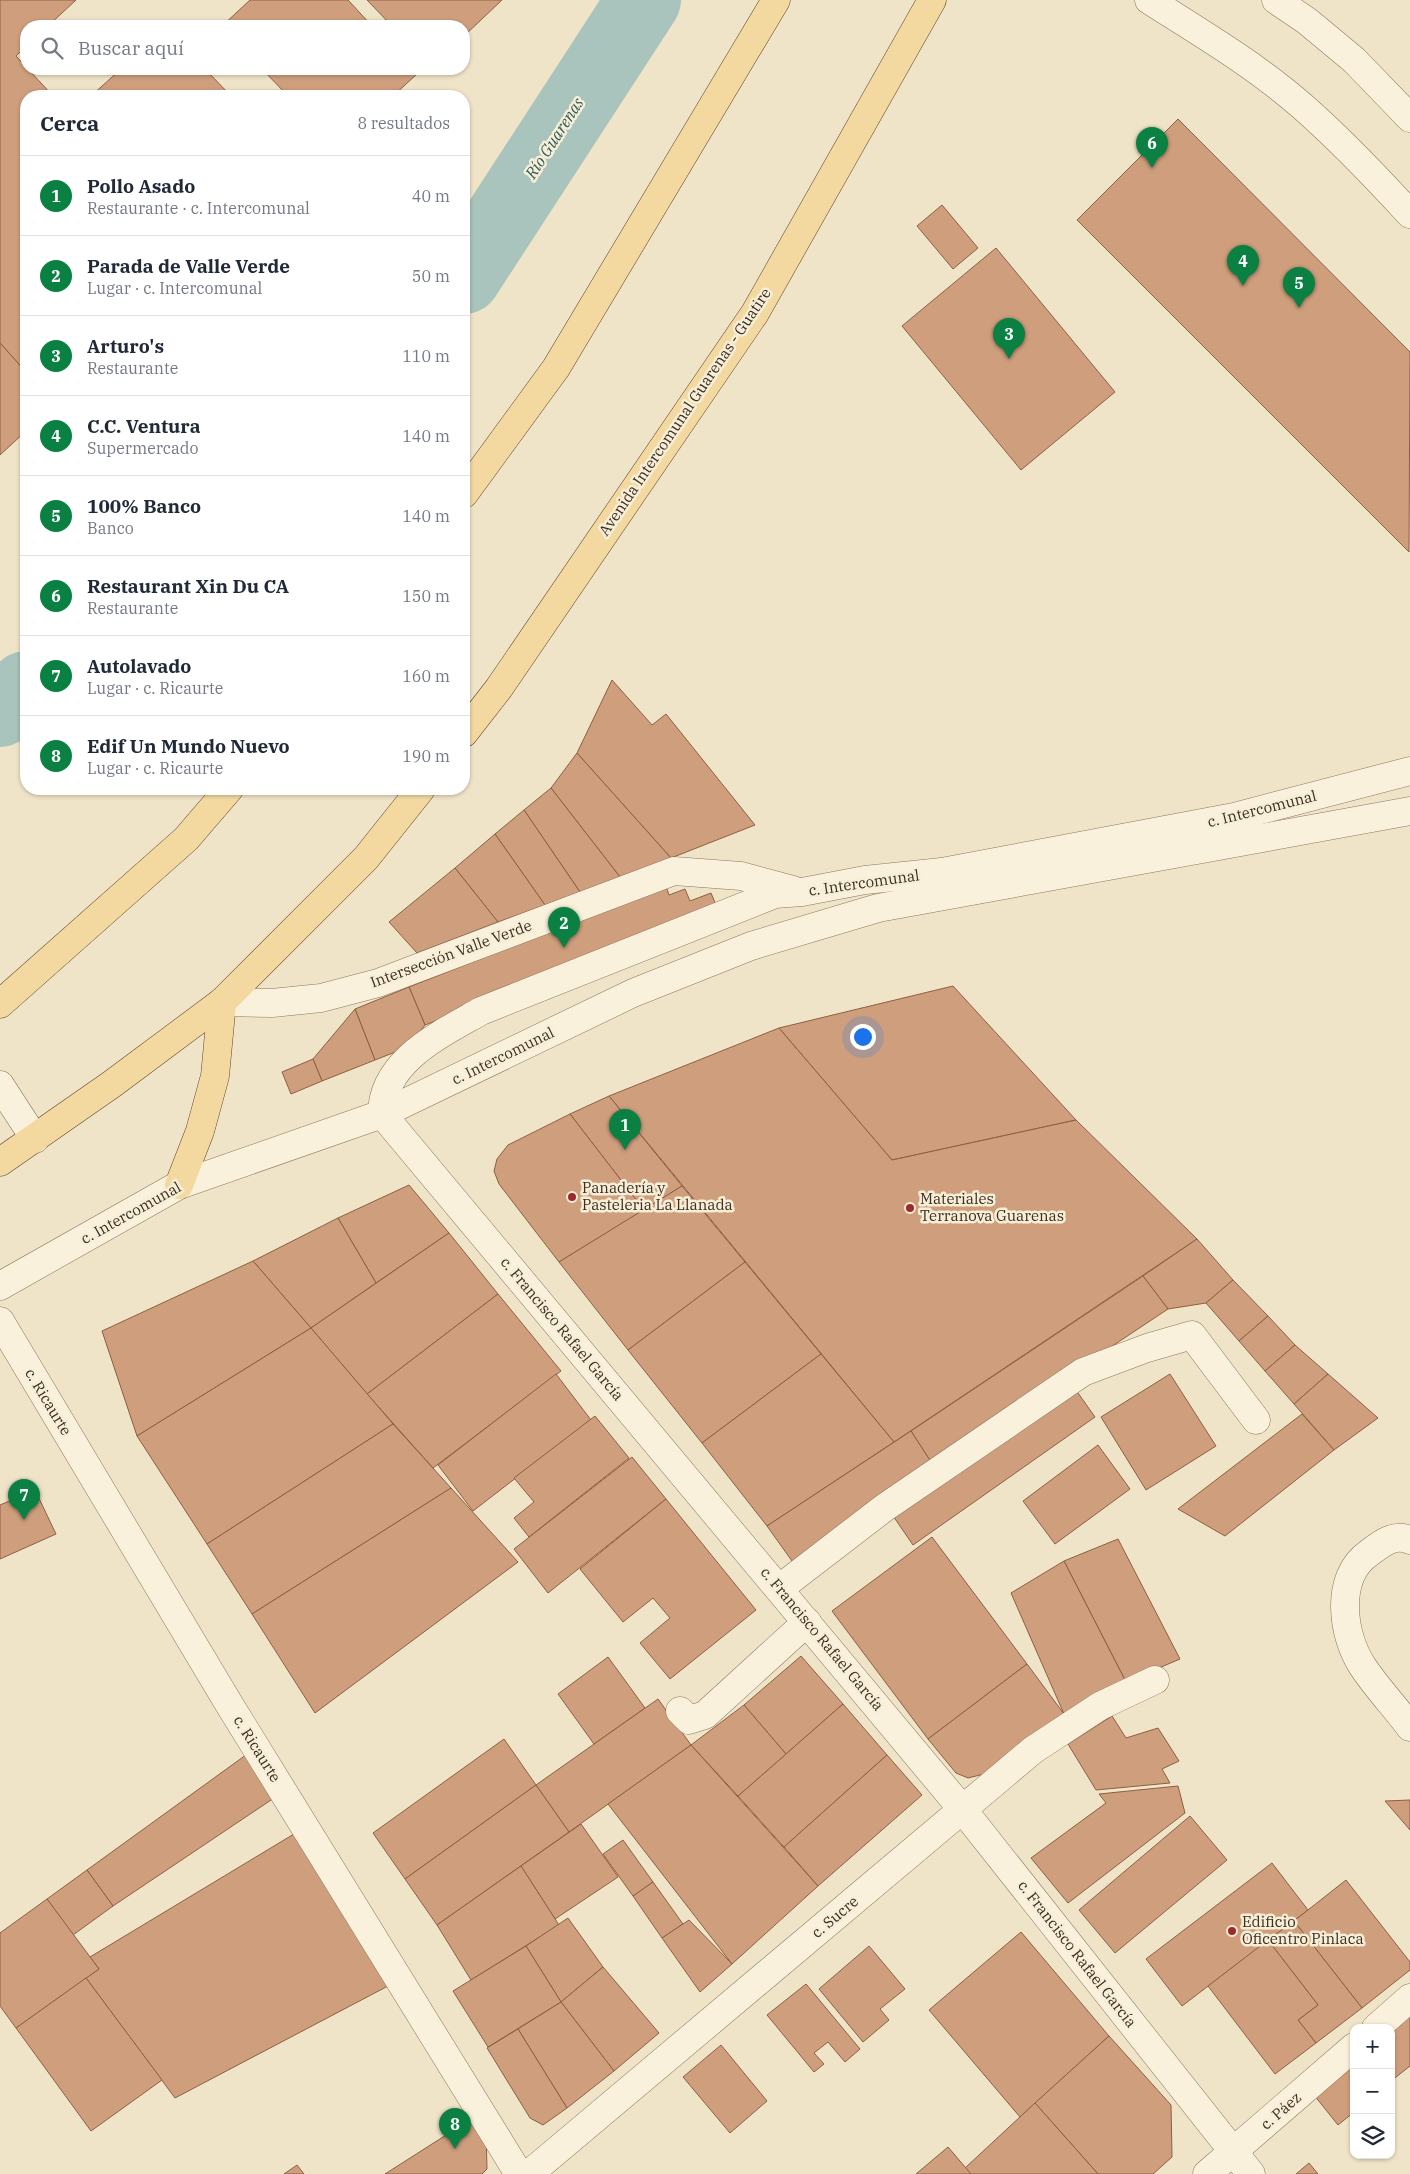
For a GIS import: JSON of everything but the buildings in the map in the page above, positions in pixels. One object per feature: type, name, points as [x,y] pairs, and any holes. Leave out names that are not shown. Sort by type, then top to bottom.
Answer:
[{"type":"main road","points":[[470,486],[556,368],[776,0]]},
{"type":"main road","name":"Avenida Intercomunal Guarenas - Guatire","points":[[470,725],[499,688],[755,313],[932,0]]},
{"type":"main road","points":[[0,1004],[186,839],[224,795]]},
{"type":"main road","points":[[0,1162],[222,1002],[366,858],[416,795]]},
{"type":"main road","points":[[179,1185],[200,1131],[215,1076],[222,1002]]},
{"type":"street","points":[[1149,0],[1232,53],[1301,105],[1350,150],[1410,214]]},
{"type":"street","points":[[1276,0],[1307,21],[1354,60],[1410,118]]},
{"type":"street","name":"c. Intercomunal","points":[[382,1114],[382,1099],[402,1064],[438,1036],[481,1011],[776,894],[802,892],[865,880],[942,872],[1234,818],[1410,771]]},
{"type":"street","name":"c. Intercomunal","points":[[0,1286],[179,1185],[382,1114],[634,993],[751,946],[878,908],[1410,811]]},
{"type":"street","name":"Intersección Valle Verde","points":[[222,1002],[272,1003],[321,998],[378,983],[674,870],[741,876],[833,902],[878,908]]},
{"type":"street","points":[[0,1086],[35,1138]]},
{"type":"street","name":"c. Francisco Rafael García","points":[[382,1114],[780,1588],[963,1810],[1251,2174]]},
{"type":"street","name":"c. Ricaurte","points":[[0,1321],[229,1704],[519,2174]]},
{"type":"street","points":[[780,1588],[884,1508],[1083,1372],[1147,1348],[1192,1335],[1256,1420]]},
{"type":"street","points":[[1410,1540],[1404,1537],[1387,1540],[1365,1555],[1353,1569],[1345,1588],[1346,1627],[1362,1666],[1410,1727]]},
{"type":"street","points":[[680,1711],[689,1720],[705,1715],[807,1622]]},
{"type":"street","name":"c. Sucre","points":[[528,2174],[1033,1750],[1100,1706],[1155,1680]]},
{"type":"street","points":[[1381,2024],[1410,1998]]},
{"type":"street","name":"c. Páez","points":[[1207,2174],[1350,2050]]},
{"type":"waterway","name":"Río Guarenas","points":[[470,268],[644,0]]},
{"type":"waterway","name":"Río Guarenas","points":[[0,710],[20,693]]},
{"type":"place","name":"Restaurant Xin Du CA","points":[[1152,168]]},
{"type":"place","name":"C.C. Ventura","points":[[1243,286]]},
{"type":"place","name":"100% Banco","points":[[1299,308]]},
{"type":"place","name":"Arturo's","points":[[1009,359]]},
{"type":"place","name":"Parada de Valle Verde","points":[[564,948]]},
{"type":"place","name":"Pollo Asado","points":[[625,1150]]},
{"type":"place","name":"Panadería y Pasteleria La Llanada","points":[[572,1197]]},
{"type":"place","name":"Materiales Terranova Guarenas","points":[[910,1208]]},
{"type":"place","name":"Autolavado","points":[[24,1520]]},
{"type":"place","name":"Edificio Oficentro Pinlaca","points":[[1232,1931]]},
{"type":"place","name":"Edif Un Mundo Nuevo","points":[[455,2149]]}]
